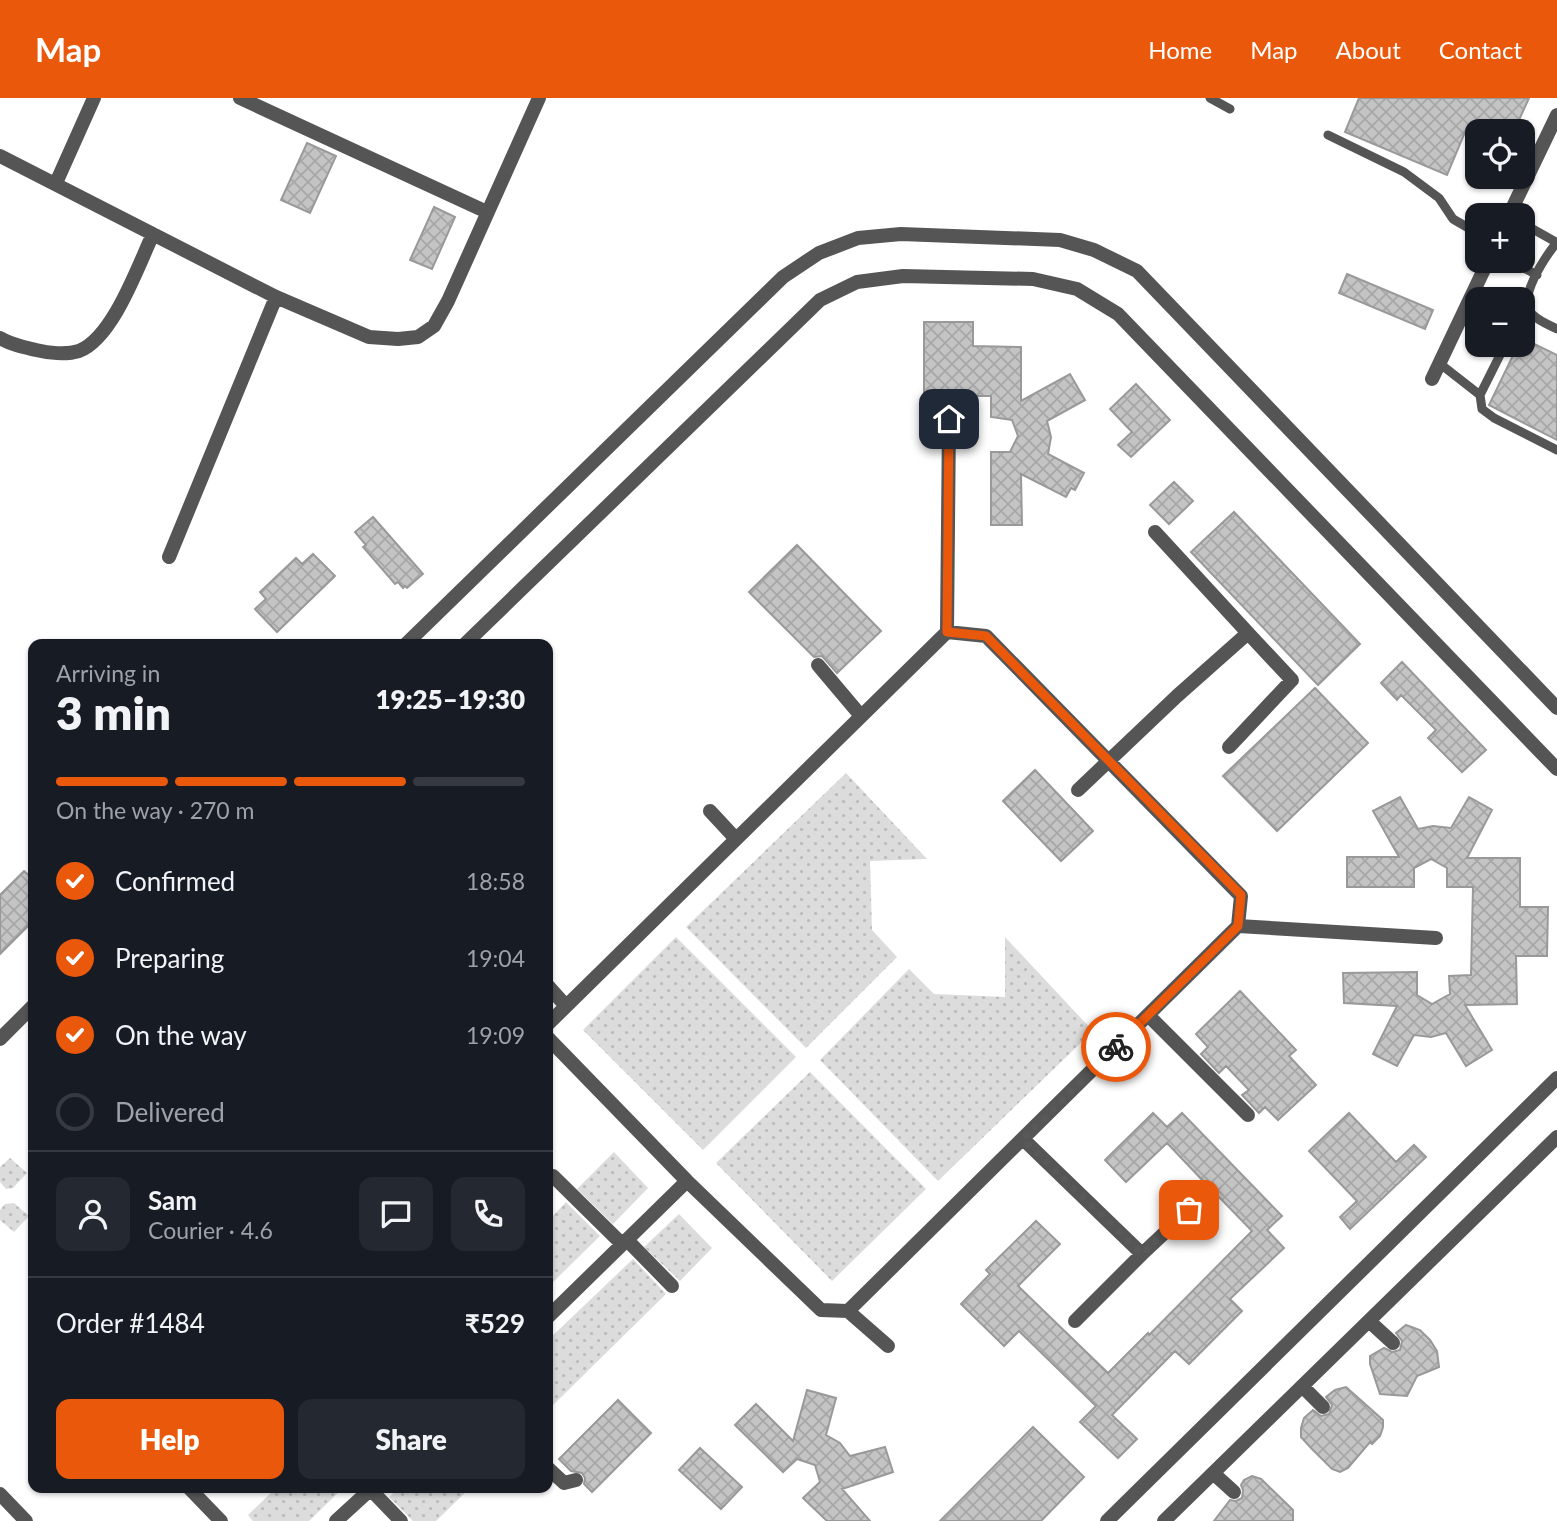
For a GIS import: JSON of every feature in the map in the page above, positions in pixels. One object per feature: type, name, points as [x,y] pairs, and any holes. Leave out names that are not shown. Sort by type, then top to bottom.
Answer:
[{"type":"street","points":[[56,183],[94,98]]},
{"type":"street","points":[[240,98],[487,212]]},
{"type":"street","points":[[0,156],[276,297],[369,337],[418,337],[434,326],[448,301],[539,98]]},
{"type":"street","points":[[1515,203],[1555,123]]},
{"type":"street","points":[[0,338],[12,345],[50,353],[78,351],[96,340],[116,312],[153,234]]},
{"type":"street","points":[[411,639],[783,278],[819,253],[858,238],[901,234],[1060,240],[1094,250],[1137,271],[1557,708]]},
{"type":"street","points":[[1432,379],[1482,273]]},
{"type":"street","points":[[471,639],[820,300],[858,282],[904,276],[1033,279],[1077,289],[1118,314],[1557,769]]},
{"type":"street","points":[[169,557],[276,297]]},
{"type":"street","points":[[553,1019],[947,632],[949,419]]},
{"type":"street","points":[[1155,532],[1292,680],[1229,747]]},
{"type":"street","points":[[848,1311],[1238,926],[1241,895],[986,636],[947,632]]},
{"type":"street","points":[[1078,790],[1248,633]]},
{"type":"street","points":[[818,665],[861,716]]},
{"type":"street","points":[[710,811],[736,839]]},
{"type":"street","points":[[1238,926],[1436,938]]},
{"type":"street","points":[[553,992],[566,1006]]},
{"type":"street","points":[[0,1039],[28,1011]]},
{"type":"street","points":[[1148,1015],[1248,1115]]},
{"type":"street","points":[[553,1043],[687,1181],[821,1311],[848,1311],[888,1346]]},
{"type":"street","points":[[1107,1521],[1557,1078]]},
{"type":"street","points":[[1164,1521],[1557,1137]]},
{"type":"street","points":[[1023,1139],[1142,1254]]},
{"type":"street","points":[[553,1176],[672,1286]]},
{"type":"street","points":[[553,1312],[687,1181]]},
{"type":"street","points":[[1074,1321],[1207,1193]]},
{"type":"street","points":[[1369,1321],[1393,1343]]},
{"type":"street","points":[[1302,1386],[1323,1407]]},
{"type":"street","points":[[553,1473],[564,1483],[576,1479]]},
{"type":"street","points":[[1213,1473],[1234,1492]]},
{"type":"street","points":[[194,1493],[221,1521]]},
{"type":"street","points":[[337,1521],[366,1493]]},
{"type":"street","points":[[376,1493],[401,1521]]},
{"type":"street","points":[[0,1494],[26,1521]]},
{"type":"lane","points":[[1210,98],[1230,109]]},
{"type":"lane","points":[[1328,135],[1404,172],[1439,198],[1453,219],[1465,226]]},
{"type":"lane","points":[[1535,230],[1557,242],[1526,295],[1527,307],[1532,315],[1557,329]]},
{"type":"lane","points":[[1533,273],[1537,275]]},
{"type":"lane","points":[[1499,357],[1480,395],[1482,409],[1493,418],[1557,450]]},
{"type":"lane","points":[[1439,363],[1480,395]]},
{"type":"shaded area","points":[[846,773],[927,859],[870,861],[872,930],[897,957],[806,1048],[686,927]]},
{"type":"shaded area","points":[[676,937],[796,1057],[703,1150],[583,1030]]},
{"type":"shaded area","points":[[1005,937],[1093,1031],[938,1181],[820,1060],[909,969],[934,994],[1005,997]]},
{"type":"shaded area","points":[[810,1072],[926,1189],[832,1281],[716,1163]]},
{"type":"shaded area","points":[[614,1152],[648,1188],[613,1224],[577,1189]]},
{"type":"shaded area","points":[[10,1158],[27,1173],[13,1188],[6,1189],[0,1182],[0,1167]]},
{"type":"shaded area","points":[[566,1202],[600,1236],[553,1282],[553,1216]]},
{"type":"shaded area","points":[[14,1203],[28,1215],[14,1232],[0,1220],[0,1210],[5,1204]]},
{"type":"shaded area","points":[[679,1214],[712,1248],[680,1281],[644,1247]]},
{"type":"shaded area","points":[[633,1259],[666,1294],[553,1405],[553,1335]]},
{"type":"shaded area","points":[[271,1493],[338,1493],[309,1521],[253,1521],[248,1515]]},
{"type":"shaded area","points":[[393,1493],[465,1493],[436,1521],[413,1521],[389,1497]]},
{"type":"building","points":[[1359,98],[1529,98],[1519,119],[1465,119],[1465,132],[1447,175],[1345,132]]},
{"type":"building","points":[[307,143],[336,156],[310,213],[281,200]]},
{"type":"building","points":[[434,207],[455,217],[432,269],[410,260]]},
{"type":"building","points":[[1347,274],[1433,310],[1425,329],[1339,293]]},
{"type":"building","points":[[924,322],[973,322],[973,346],[1021,347],[1021,401],[1070,374],[1085,400],[1047,421],[1051,437],[1048,454],[1084,473],[1075,490],[1071,488],[1066,497],[1021,474],[1022,525],[991,525],[991,452],[1010,452],[1018,436],[1012,420],[991,417],[991,396],[924,396]]},
{"type":"building","points":[[1535,344],[1557,355],[1557,440],[1489,405],[1512,357],[1535,357]]},
{"type":"building","points":[[1136,384],[1170,420],[1131,457],[1118,445],[1132,432],[1110,409]]},
{"type":"building","points":[[1174,482],[1193,501],[1169,524],[1150,505]]},
{"type":"building","points":[[1234,512],[1360,644],[1318,685],[1191,552]]},
{"type":"building","points":[[373,517],[423,574],[407,588],[403,588],[398,582],[395,584],[363,547],[366,545],[355,532]]},
{"type":"building","points":[[797,545],[881,631],[837,673],[822,656],[814,657],[749,592]]},
{"type":"building","points":[[313,554],[335,576],[277,632],[255,609],[266,599],[260,592],[296,558],[302,564]]},
{"type":"building","points":[[1402,662],[1486,750],[1462,772],[1428,738],[1436,730],[1401,695],[1397,700],[1381,683]]},
{"type":"building","points":[[1315,688],[1368,743],[1277,831],[1223,776]]},
{"type":"building","points":[[1035,770],[1093,831],[1061,861],[1003,801]]},
{"type":"building","points":[[1400,797],[1418,829],[1433,826],[1451,828],[1469,797],[1492,810],[1467,858],[1520,858],[1520,907],[1548,907],[1547,956],[1516,956],[1517,1004],[1465,1005],[1492,1050],[1466,1066],[1446,1033],[1431,1037],[1414,1035],[1397,1066],[1373,1054],[1397,1006],[1344,1003],[1343,973],[1417,972],[1417,995],[1432,1004],[1450,994],[1449,976],[1471,975],[1473,887],[1447,887],[1447,868],[1431,859],[1414,868],[1414,887],[1347,887],[1347,857],[1399,857],[1373,811]]},
{"type":"building","points":[[24,871],[28,875],[28,926],[0,954],[0,895]]},
{"type":"building","points":[[1240,991],[1296,1050],[1289,1056],[1316,1085],[1278,1120],[1265,1107],[1259,1113],[1242,1095],[1249,1090],[1226,1066],[1219,1073],[1201,1054],[1208,1047],[1196,1034]]},
{"type":"building","points":[[1153,1113],[1167,1127],[1182,1113],[1282,1216],[1267,1230],[1284,1248],[1230,1299],[1242,1311],[1189,1364],[1175,1351],[1112,1415],[1137,1439],[1118,1458],[1080,1422],[1096,1406],[1019,1331],[1004,1346],[961,1304],[990,1274],[986,1270],[1036,1221],[1060,1244],[1018,1286],[1108,1373],[1148,1333],[1149,1335],[1252,1231],[1216,1194],[1213,1186],[1206,1184],[1167,1143],[1126,1182],[1105,1160]]},
{"type":"building","points":[[1349,1113],[1396,1162],[1414,1145],[1426,1157],[1350,1229],[1340,1217],[1357,1201],[1309,1151]]},
{"type":"building","points":[[1406,1325],[1420,1330],[1430,1340],[1437,1351],[1439,1367],[1417,1376],[1407,1396],[1380,1394],[1370,1356],[1384,1348],[1392,1352],[1400,1350],[1402,1341],[1396,1333]]},
{"type":"building","points":[[1346,1387],[1383,1420],[1383,1427],[1380,1436],[1372,1444],[1370,1442],[1348,1468],[1340,1472],[1332,1469],[1301,1437],[1301,1428],[1304,1418],[1313,1410],[1321,1416],[1329,1414],[1332,1405],[1326,1397],[1335,1390]]},
{"type":"building","points":[[807,1390],[836,1398],[826,1435],[840,1443],[850,1456],[885,1447],[893,1472],[842,1489],[870,1521],[827,1521],[803,1498],[820,1482],[815,1465],[797,1459],[783,1472],[735,1425],[756,1404],[793,1441]]},
{"type":"building","points":[[618,1400],[651,1433],[592,1492],[584,1484],[582,1473],[571,1471],[559,1459]]},
{"type":"building","points":[[1033,1427],[1084,1477],[1041,1521],[940,1521]]},
{"type":"building","points":[[700,1448],[742,1487],[721,1509],[679,1470]]},
{"type":"building","points":[[1252,1476],[1261,1479],[1293,1510],[1293,1521],[1214,1521],[1230,1500],[1242,1498],[1241,1485]]},
{"type":"way so far","points":[[1116,1047],[1023,1139],[1142,1254],[1189,1210]]},
{"type":"route","points":[[949,419],[947,632],[986,636],[1241,895],[1238,926],[1116,1047]]}]
